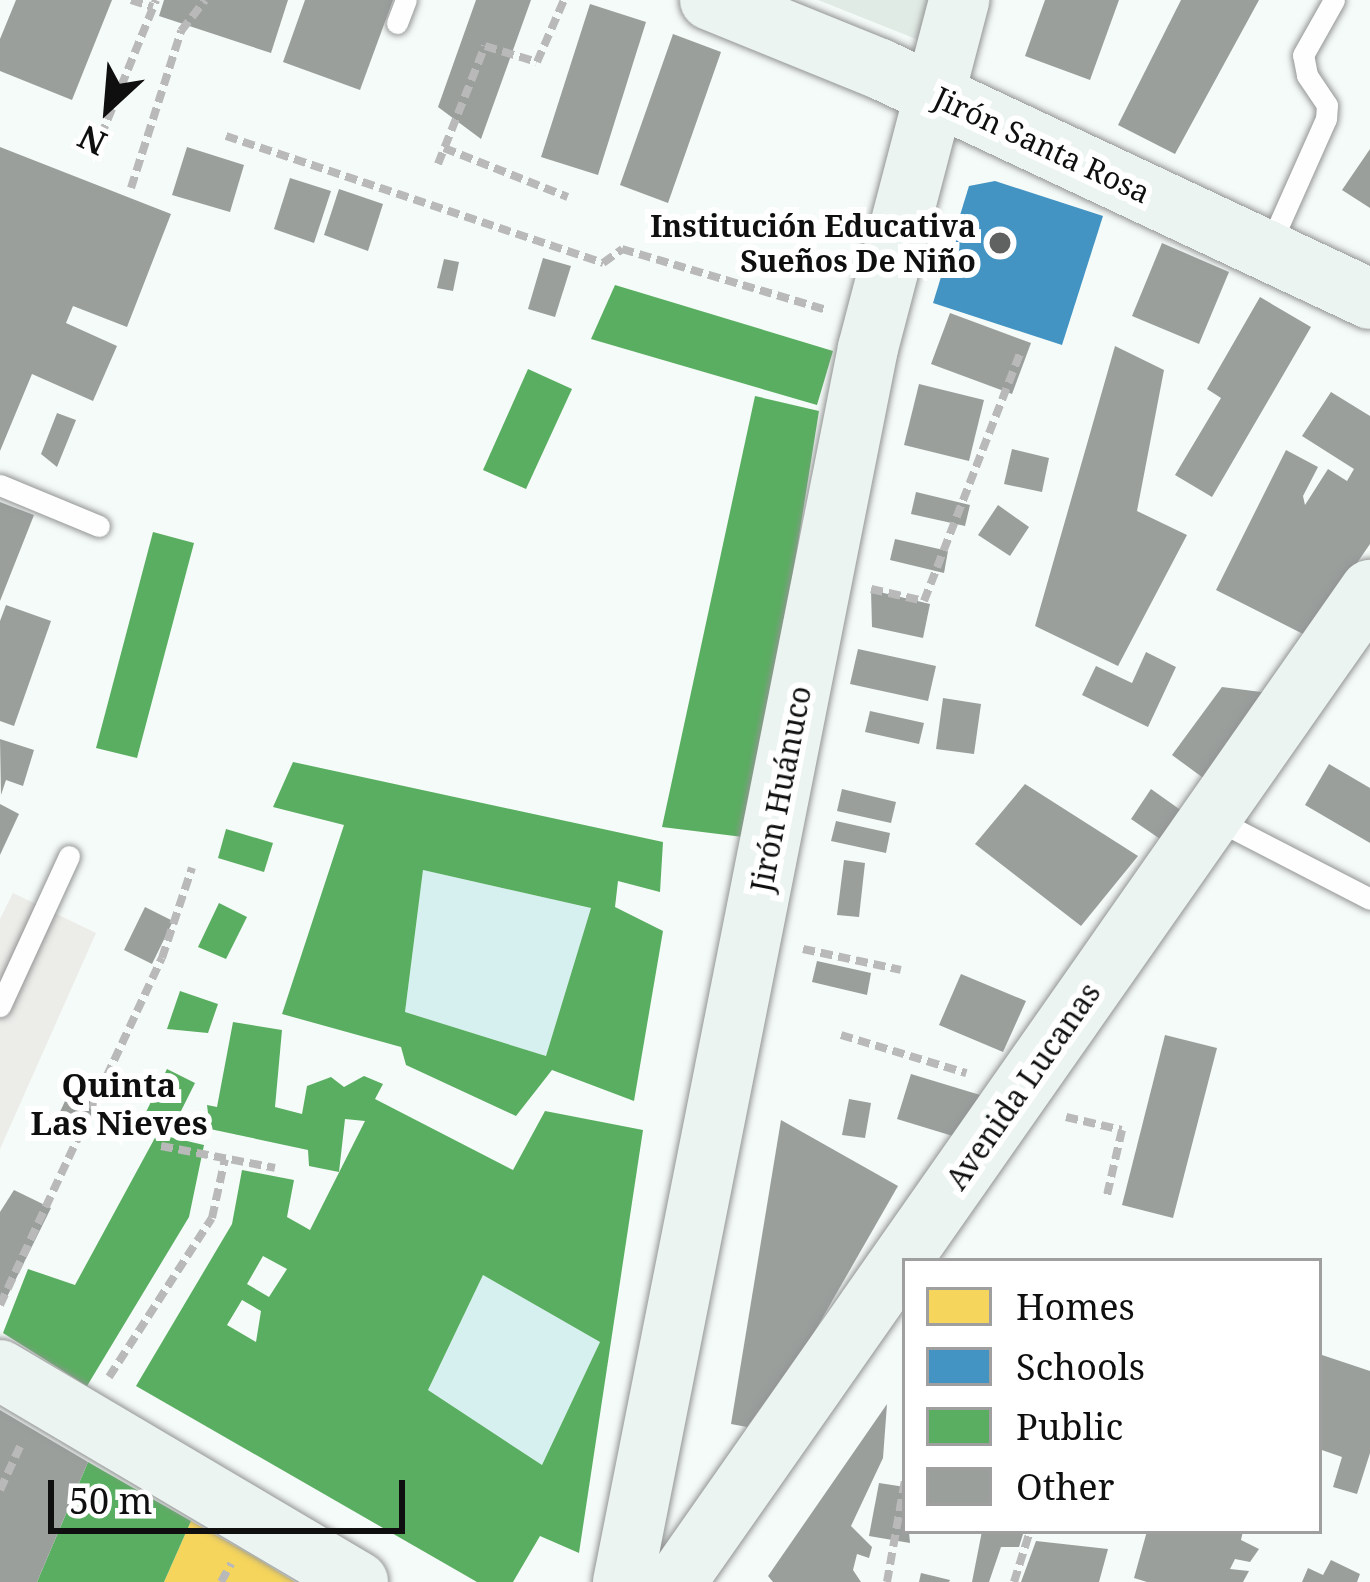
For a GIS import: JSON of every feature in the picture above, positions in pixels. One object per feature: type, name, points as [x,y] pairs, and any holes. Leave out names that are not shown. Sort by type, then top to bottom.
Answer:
[{"type":"street","name":"Jirón Santa Rosa","points":[[710,0],[931,92],[1370,298]]},
{"type":"street","name":"Jirón Huánuco","points":[[622,1582],[874,325],[931,92],[959,0]]},
{"type":"street","name":"Avenida Lucanas","points":[[902,1258],[1370,590]]},
{"type":"street","name":"Avenida Lucanas","points":[[676,1582],[902,1259]]},
{"type":"street","points":[[0,1370],[358,1582]]},
{"type":"lane","points":[[397,23],[406,0]]},
{"type":"lane","points":[[1268,250],[1326,118],[1327,105],[1306,75],[1304,55],[1334,0]]},
{"type":"lane","points":[[0,485],[99,526]]},
{"type":"lane","points":[[1211,817],[1370,899]]},
{"type":"lane","points":[[0,1006],[69,856]]},
{"type":"path","points":[[94,153],[154,4],[131,0]]},
{"type":"path","points":[[131,188],[181,31],[205,0]]},
{"type":"path","points":[[438,164],[484,46],[537,62],[564,0]]},
{"type":"path","points":[[226,136],[602,263],[622,249],[874,325]]},
{"type":"path","points":[[444,148],[568,196]]},
{"type":"path","points":[[822,578],[924,602],[1020,354]]},
{"type":"path","points":[[0,1305],[162,958],[192,868]]},
{"type":"path","points":[[751,938],[901,970]]},
{"type":"path","points":[[841,1035],[1122,1130],[1107,1195]]},
{"type":"path","points":[[160,1147],[275,1168]]},
{"type":"path","points":[[82,1418],[212,1218],[225,1159]]},
{"type":"path","points":[[887,1582],[902,1497]]},
{"type":"path","points":[[1014,1582],[1029,1534]]},
{"type":"shaded area","points":[[818,0],[944,0],[931,45]]},
{"type":"shaded area","points":[[423,870],[591,908],[546,1056],[405,1012]]},
{"type":"shaded area","points":[[13,893],[96,933],[0,1149],[0,919]]},
{"type":"shaded area","points":[[483,1275],[600,1342],[542,1465],[428,1390]]},
{"type":"building: Homes","points":[[191,1521],[258,1559],[295,1582],[164,1582]]},
{"type":"building: Schools","points":[[995,181],[1103,216],[1062,345],[933,303],[969,186]]},
{"type":"building: Public","points":[[615,285],[833,351],[817,405],[591,339]]},
{"type":"building: Public","points":[[528,369],[572,389],[526,489],[483,470]]},
{"type":"building: Public","points":[[755,396],[819,411],[751,838],[662,827]]},
{"type":"building: Public","points":[[153,532],[194,543],[137,758],[96,748]]},
{"type":"building: Public","points":[[293,762],[663,842],[660,892],[618,881],[615,907],[663,931],[634,1101],[552,1070],[516,1116],[406,1065],[401,1047],[282,1014],[344,825],[273,807]],"holes":[[[423,870],[591,908],[546,1056],[405,1012]]]},
{"type":"building: Public","points":[[226,829],[273,843],[264,872],[218,858]]},
{"type":"building: Public","points":[[219,903],[247,917],[226,959],[198,947]]},
{"type":"building: Public","points":[[180,991],[218,1004],[208,1033],[167,1029]]},
{"type":"building: Public","points":[[233,1022],[282,1030],[275,1107],[302,1114],[307,1086],[331,1077],[344,1087],[364,1076],[383,1084],[375,1099],[513,1170],[545,1111],[643,1130],[579,1553],[540,1536],[513,1582],[477,1582],[136,1386],[232,1224],[242,1170],[294,1180],[287,1217],[310,1230],[365,1121],[345,1119],[339,1172],[309,1166],[308,1150],[210,1129],[207,1105],[217,1107]],"holes":[[[263,1256],[287,1269],[269,1297],[247,1284]],[[483,1275],[600,1342],[542,1465],[428,1390]],[[242,1300],[261,1311],[256,1342],[227,1325]]]},
{"type":"building: Public","points":[[167,1069],[195,1083],[174,1125],[146,1112]]},
{"type":"building: Public","points":[[157,1134],[204,1145],[189,1217],[87,1386],[3,1333],[28,1269],[75,1285]]},
{"type":"building: Public","points":[[88,1462],[191,1521],[164,1582],[37,1582]]},
{"type":"building: Other","points":[[16,0],[112,0],[72,100],[0,71],[0,39]]},
{"type":"building: Other","points":[[164,0],[288,0],[271,53],[159,16]]},
{"type":"building: Other","points":[[305,0],[393,0],[360,90],[283,62]]},
{"type":"building: Other","points":[[476,0],[531,0],[481,139],[438,107]]},
{"type":"building: Other","points":[[1045,0],[1119,0],[1090,80],[1025,56]]},
{"type":"building: Other","points":[[1181,0],[1259,0],[1175,154],[1118,125]]},
{"type":"building: Other","points":[[590,4],[646,22],[598,175],[541,157]]},
{"type":"building: Other","points":[[673,34],[721,52],[668,203],[620,185]]},
{"type":"building: Other","points":[[0,147],[171,214],[127,327],[73,306],[66,323],[117,346],[93,401],[32,374],[0,451]]},
{"type":"building: Other","points":[[187,147],[244,165],[230,212],[172,195]]},
{"type":"building: Other","points":[[1370,149],[1370,208],[1342,190]]},
{"type":"building: Other","points":[[290,178],[331,191],[314,243],[274,229]]},
{"type":"building: Other","points":[[339,189],[383,204],[368,251],[324,235]]},
{"type":"building: Other","points":[[1162,243],[1229,272],[1199,344],[1132,316]]},
{"type":"building: Other","points":[[543,258],[571,266],[555,317],[528,309]]},
{"type":"building: Other","points":[[444,259],[459,262],[453,291],[437,288]]},
{"type":"building: Other","points":[[1260,297],[1311,327],[1212,497],[1175,475],[1221,398],[1207,389]]},
{"type":"building: Other","points":[[950,313],[1031,343],[1012,394],[931,364]]},
{"type":"building: Other","points":[[1115,346],[1164,370],[1137,511],[1187,535],[1118,666],[1035,626]]},
{"type":"building: Other","points":[[919,384],[984,400],[969,461],[904,445]]},
{"type":"building: Other","points":[[1331,392],[1370,416],[1370,544],[1307,636],[1216,590],[1286,450],[1318,467],[1303,496],[1305,505],[1328,469],[1347,481],[1354,469],[1302,436]]},
{"type":"building: Other","points":[[57,413],[76,420],[57,467],[41,454]]},
{"type":"building: Other","points":[[1012,449],[1049,458],[1042,492],[1004,484]]},
{"type":"building: Other","points":[[916,492],[970,505],[965,526],[911,514]]},
{"type":"building: Other","points":[[0,502],[34,515],[0,601]]},
{"type":"building: Other","points":[[998,505],[1029,527],[1010,556],[978,535]]},
{"type":"building: Other","points":[[895,539],[948,551],[944,573],[890,560]]},
{"type":"building: Other","points":[[871,590],[930,604],[923,638],[872,627]]},
{"type":"building: Other","points":[[6,605],[51,621],[14,726],[0,721],[0,621]]},
{"type":"building: Other","points":[[858,649],[936,666],[928,701],[850,684]]},
{"type":"building: Other","points":[[1146,652],[1176,667],[1148,727],[1082,695],[1096,666],[1132,683]]},
{"type":"building: Other","points":[[1222,687],[1269,693],[1206,780],[1172,755]]},
{"type":"building: Other","points":[[943,698],[981,704],[974,754],[936,749]]},
{"type":"building: Other","points":[[870,711],[924,723],[919,744],[865,732]]},
{"type":"building: Other","points":[[0,739],[34,750],[23,786],[6,780],[1,795]]},
{"type":"building: Other","points":[[1329,764],[1370,788],[1370,843],[1305,805]]},
{"type":"building: Other","points":[[1025,784],[1138,856],[1081,926],[975,844]]},
{"type":"building: Other","points":[[842,789],[896,802],[891,823],[837,811]]},
{"type":"building: Other","points":[[1151,789],[1182,811],[1163,841],[1131,819]]},
{"type":"building: Other","points":[[0,804],[19,814],[0,855]]},
{"type":"building: Other","points":[[836,821],[890,833],[886,853],[831,841]]},
{"type":"building: Other","points":[[844,860],[865,863],[859,917],[837,915]]},
{"type":"building: Other","points":[[145,907],[173,921],[152,964],[124,950]]},
{"type":"building: Other","points":[[817,961],[871,973],[867,995],[812,982]]},
{"type":"building: Other","points":[[961,974],[1026,1001],[1003,1052],[939,1025]]},
{"type":"building: Other","points":[[1165,1035],[1217,1048],[1173,1218],[1122,1205]]},
{"type":"building: Other","points":[[79,1071],[108,1084],[87,1127],[59,1114]]},
{"type":"building: Other","points":[[911,1074],[990,1098],[956,1137],[897,1119]]},
{"type":"building: Other","points":[[849,1099],[871,1103],[865,1138],[842,1135]]},
{"type":"building: Other","points":[[781,1120],[898,1186],[808,1343],[747,1427],[731,1424]]},
{"type":"building: Other","points":[[14,1190],[51,1208],[5,1301],[0,1298],[0,1212]]},
{"type":"building: Other","points":[[1322,1355],[1370,1371],[1370,1453],[1357,1494],[1333,1487],[1342,1457],[1322,1450]]},
{"type":"building: Other","points":[[887,1404],[883,1458],[851,1526],[872,1547],[869,1558],[857,1554],[853,1570],[861,1582],[773,1582],[768,1576]]},
{"type":"building: Other","points":[[0,1410],[88,1462],[37,1582],[0,1582]]},
{"type":"building: Other","points":[[879,1483],[902,1487],[902,1534],[909,1534],[910,1543],[869,1536]]},
{"type":"building: Other","points":[[981,1534],[1023,1534],[1019,1547],[1001,1547],[989,1582],[972,1582]]},
{"type":"building: Other","points":[[1146,1534],[1242,1534],[1241,1540],[1259,1549],[1250,1562],[1235,1559],[1230,1569],[1249,1571],[1243,1582],[1134,1578]]},
{"type":"building: Other","points":[[1036,1541],[1108,1549],[1099,1582],[1021,1582]]},
{"type":"building: Other","points":[[1331,1560],[1360,1574],[1357,1582],[1302,1582],[1308,1568],[1323,1575]]},
{"type":"building: Other","points":[[921,1573],[950,1580],[919,1582]]},
{"type":"place","name":"Institución Educativa Sueños De Niño","points":[[1000,243]]},
{"type":"district","name":"Quinta Las Nieves","points":[[119,1104]]}]
